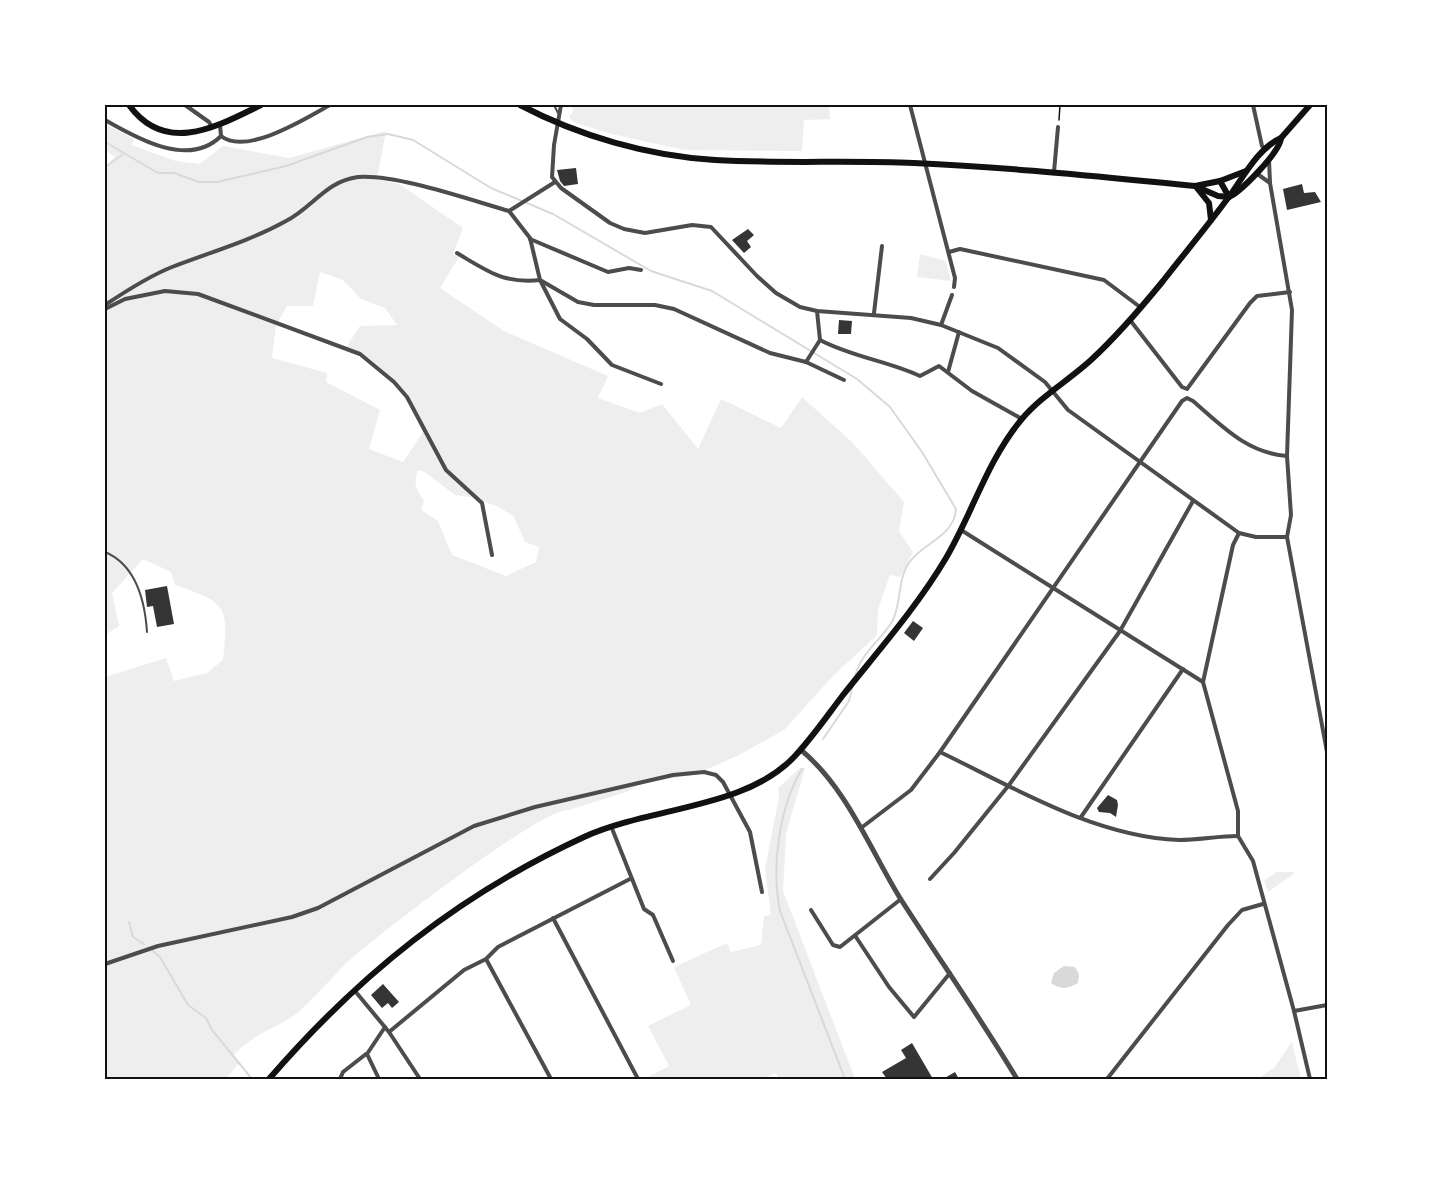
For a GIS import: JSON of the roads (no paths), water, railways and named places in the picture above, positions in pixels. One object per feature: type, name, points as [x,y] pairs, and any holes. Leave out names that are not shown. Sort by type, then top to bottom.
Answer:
[{"type":"main road","points":[[129,105],[146,123],[160,130],[186,134],[220,125],[261,105]]},
{"type":"main road","points":[[520,105],[618,143],[698,158],[925,163],[1195,186],[1220,181],[1247,170]]},
{"type":"main road","points":[[269,1079],[309,1034],[404,945],[455,910],[535,862],[611,825],[731,795],[761,784],[778,773],[801,750],[921,594],[961,530],[997,456],[1022,420],[1052,390],[1089,363],[1130,319],[1211,220],[1247,170],[1281,138],[1310,105]]},
{"type":"main road","points":[[1195,186],[1218,196],[1229,197],[1241,190],[1256,173],[1281,144],[1281,138]]},
{"type":"main road","points":[[1220,181],[1229,197]]},
{"type":"main road","points":[[1195,186],[1209,203],[1211,220]]},
{"type":"street","points":[[185,105],[209,122],[212,128]]},
{"type":"street","points":[[220,125],[221,136],[229,142],[238,143],[269,136],[330,105]]},
{"type":"street","points":[[561,105],[552,161],[555,182],[610,223],[624,229],[645,233],[692,225],[711,227],[776,293],[800,307],[817,311],[874,313],[941,325],[998,348],[1020,362],[1052,390],[1068,410],[1239,533],[1256,537],[1287,537]]},
{"type":"street","points":[[910,105],[955,278],[954,287]]},
{"type":"street","points":[[1253,105],[1262,146],[1267,149]]},
{"type":"street","points":[[105,120],[136,138],[164,147],[197,150],[210,147],[221,136]]},
{"type":"street","points":[[1054,173],[1058,127]]},
{"type":"street","points":[[1269,157],[1270,183],[1290,292],[1287,456],[1291,515],[1287,537],[1327,753]]},
{"type":"street","points":[[1256,173],[1270,183]]},
{"type":"street","points":[[105,307],[171,267],[207,256],[285,222],[303,211],[323,190],[347,179],[379,177],[509,211],[530,238],[540,280],[560,319],[587,339],[612,365],[662,384]]},
{"type":"street","points":[[509,211],[555,182]]},
{"type":"street","points":[[530,238],[608,272],[629,268],[641,270]]},
{"type":"street","points":[[874,313],[882,246]]},
{"type":"street","points":[[948,252],[960,249],[1104,280],[1140,307]]},
{"type":"street","points":[[457,253],[498,277],[519,282],[540,280],[578,302],[594,305],[655,305],[674,309],[770,353],[806,362],[844,380]]},
{"type":"street","points":[[105,307],[125,299],[165,291],[198,294],[360,354],[394,382],[407,397],[446,470],[482,502],[492,555]]},
{"type":"street","points":[[1130,319],[1182,387],[1187,389],[1257,296],[1290,292]]},
{"type":"street","points":[[941,325],[952,295]]},
{"type":"street","points":[[806,362],[820,340],[817,311]]},
{"type":"street","points":[[948,372],[959,332]]},
{"type":"street","points":[[820,340],[838,350],[900,367],[920,376],[939,366],[972,391],[1022,420]]},
{"type":"street","points":[[861,828],[911,790],[940,752],[1182,401],[1187,398],[1193,401],[1250,447],[1287,456]]},
{"type":"street","points":[[930,879],[1009,785],[1120,631],[1193,501]]},
{"type":"street","points":[[961,530],[1203,682]]},
{"type":"street","points":[[1239,533],[1233,545],[1203,682],[1238,811],[1238,836],[1253,861],[1310,1079]]},
{"type":"street","points":[[1081,817],[1183,669]]},
{"type":"street","points":[[801,750],[816,762],[861,828],[901,899],[1017,1079]]},
{"type":"street","points":[[940,752],[1081,817],[1143,835],[1178,840],[1238,836]]},
{"type":"street","points":[[105,964],[158,946],[292,917],[318,908],[474,826],[535,807],[624,785],[704,772],[716,775],[731,795],[750,832],[762,892]]},
{"type":"street","points":[[611,825],[630,879],[644,909],[653,915],[673,961]]},
{"type":"street","points":[[389,1032],[464,970],[486,958],[498,947],[630,879]]},
{"type":"street","points":[[811,910],[833,945],[840,947],[856,937],[901,899]]},
{"type":"street","points":[[1107,1079],[1228,925],[1242,910],[1263,904]]},
{"type":"street","points":[[553,918],[638,1079]]},
{"type":"street","points":[[856,937],[889,987],[914,1017],[950,973]]},
{"type":"street","points":[[486,958],[551,1079]]},
{"type":"street","points":[[355,990],[389,1032],[420,1079]]},
{"type":"street","points":[[1294,1011],[1327,1005]]},
{"type":"street","points":[[340,1079],[343,1072],[367,1054],[385,1027]]},
{"type":"street","points":[[367,1054],[379,1079]]},
{"type":"lane","points":[[554,105],[559,120]]},
{"type":"lane","points":[[105,552],[129,571],[141,597],[147,632]]},
{"type":"waterway","points":[[105,142],[158,173],[174,173],[199,182],[217,182],[286,166],[367,137],[388,134],[413,140],[491,188],[553,214],[651,271],[712,291],[857,379],[890,407],[922,452],[956,509],[951,525],[945,532],[918,553],[907,565],[893,620],[861,661],[855,677]]},
{"type":"waterway","points":[[105,167],[122,155]]},
{"type":"waterway","points":[[823,739],[849,701],[853,685]]},
{"type":"waterway","points":[[802,769],[788,801],[779,838],[777,894],[780,911],[845,1079]]},
{"type":"waterway","points":[[129,922],[133,937],[144,944]]},
{"type":"waterway","points":[[153,951],[160,957],[188,1005],[206,1018],[212,1030],[252,1079]]}]
